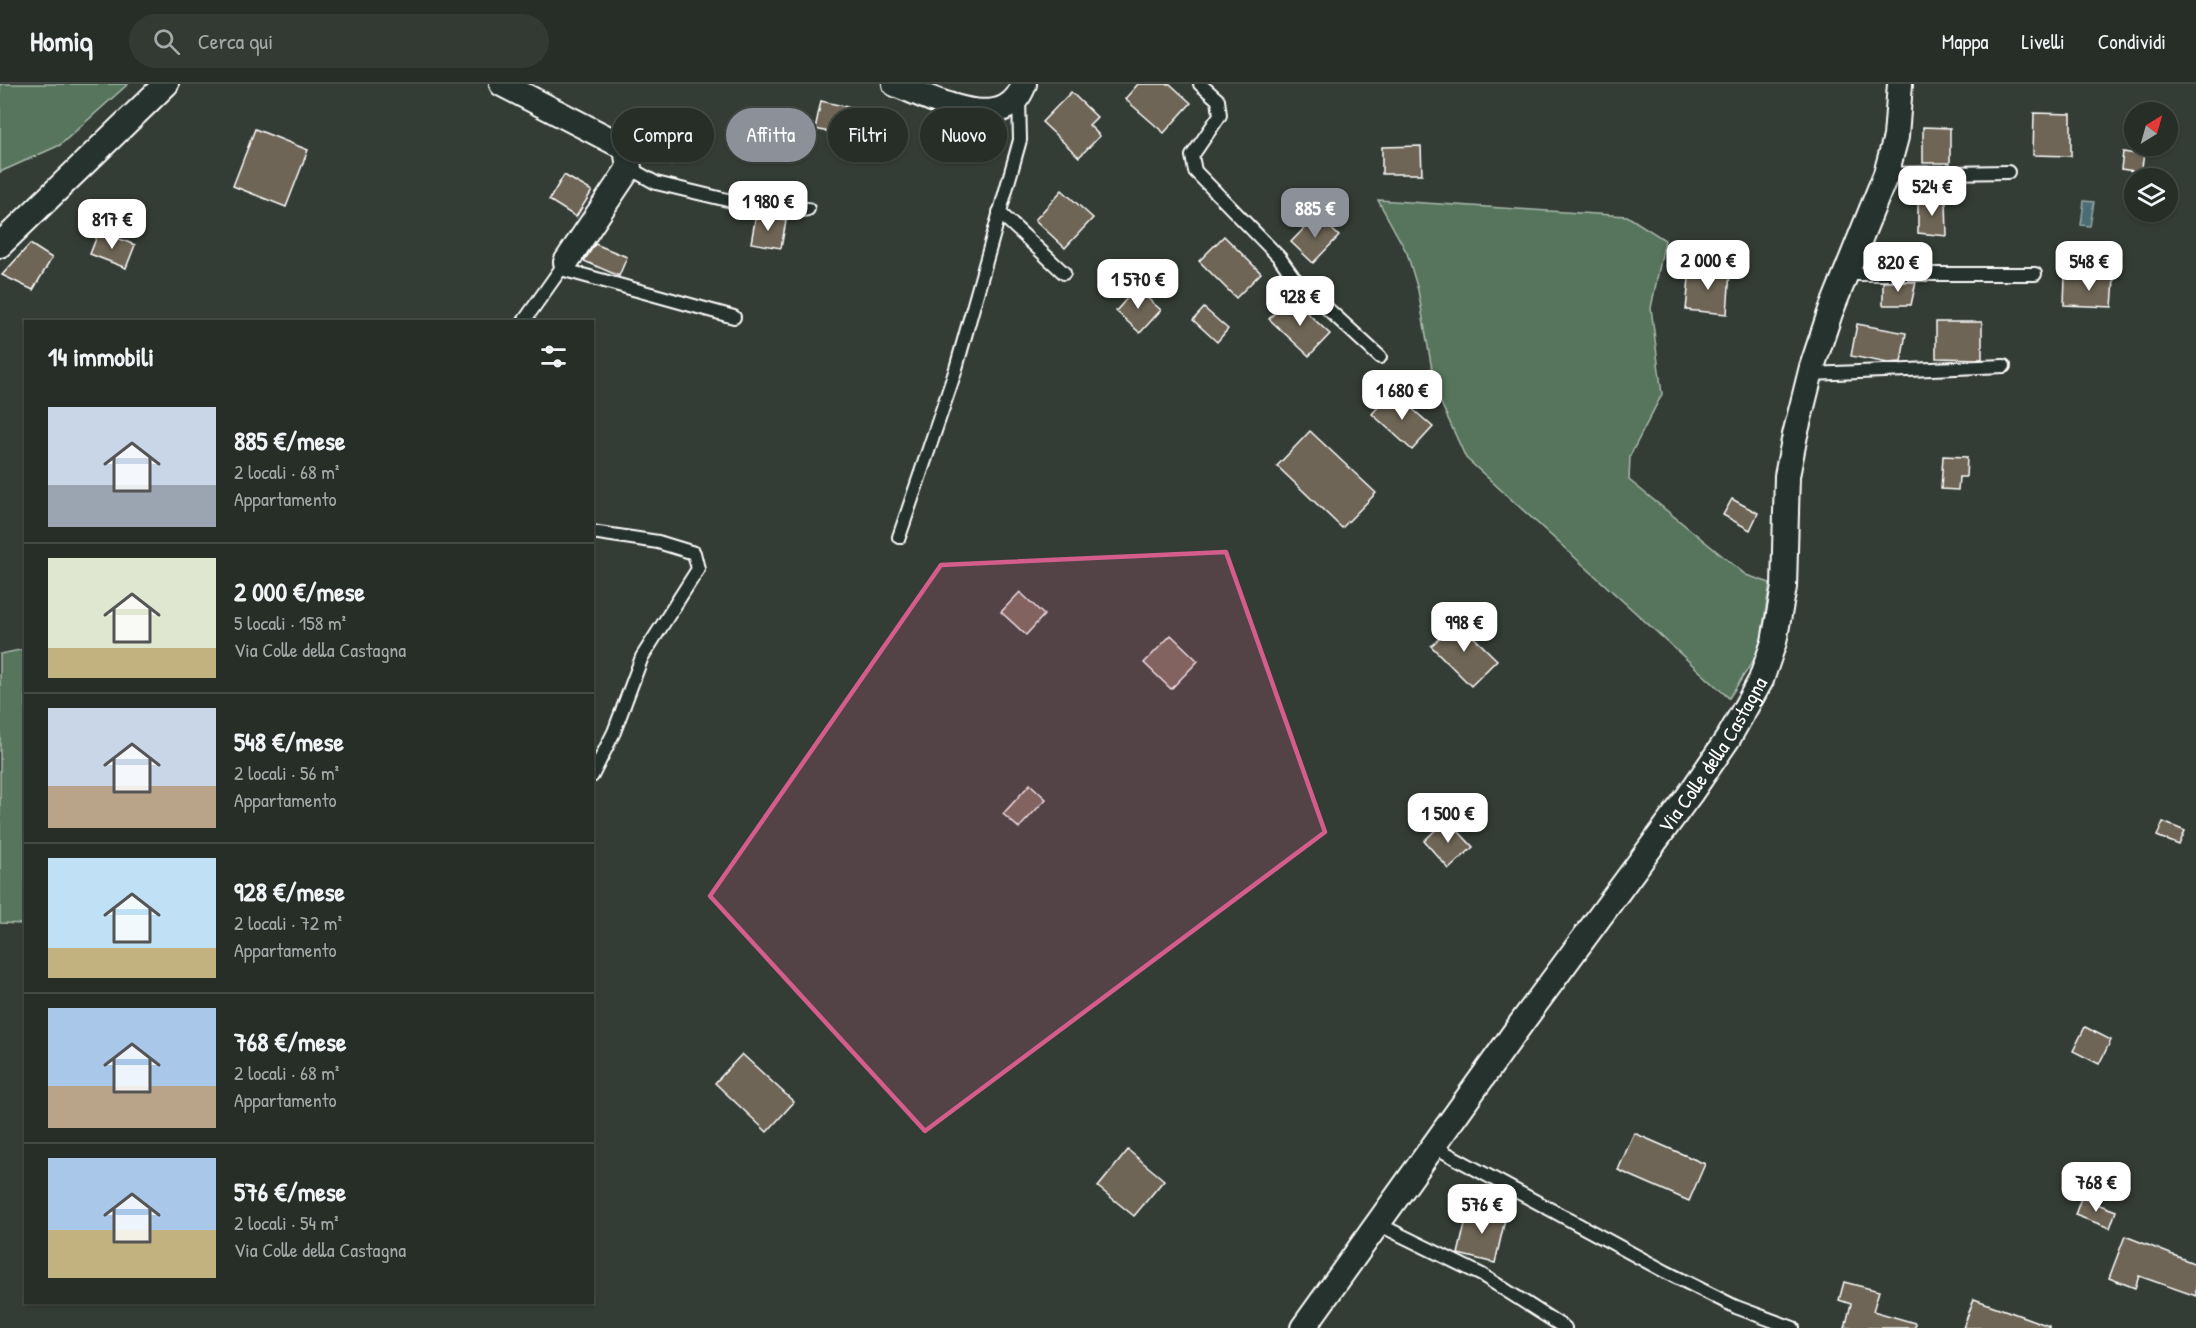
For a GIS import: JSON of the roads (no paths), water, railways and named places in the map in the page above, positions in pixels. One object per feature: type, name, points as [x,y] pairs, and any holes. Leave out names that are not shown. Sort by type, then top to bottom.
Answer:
[{"type":"street","points":[[0,246],[166,84]]},
{"type":"street","points":[[502,84],[626,148],[629,168],[564,265]]},
{"type":"street","points":[[895,84],[962,109],[980,112],[1002,111],[1021,91]]},
{"type":"street","name":"Via Colle della Castagna","points":[[1303,1328],[1690,794],[1729,737],[1761,680],[1774,642],[1784,587],[1787,476],[1811,374],[1846,274],[1886,174],[1896,136],[1900,84]]},
{"type":"lane","points":[[1200,84],[1218,100],[1220,115],[1192,156],[1195,171],[1279,257],[1294,278],[1380,357]]},
{"type":"lane","points":[[899,537],[955,372],[1020,140],[1021,91]]},
{"type":"lane","points":[[629,168],[657,183],[782,213],[808,209]]},
{"type":"lane","points":[[1886,174],[2008,172]]},
{"type":"lane","points":[[999,212],[1065,273]]},
{"type":"lane","points":[[525,320],[564,265],[734,317]]},
{"type":"lane","points":[[1846,274],[2035,274]]},
{"type":"lane","points":[[1811,374],[2004,366]]},
{"type":"lane","points":[[594,532],[658,542],[694,553],[698,569],[642,657],[614,732],[594,772]]},
{"type":"lane","points":[[1433,1146],[1666,1272],[1736,1307],[1793,1328]]},
{"type":"lane","points":[[1378,1224],[1482,1275],[1565,1328]]},
{"type":"water","points":[[2084,201],[2094,202],[2090,226],[2081,225]]}]
